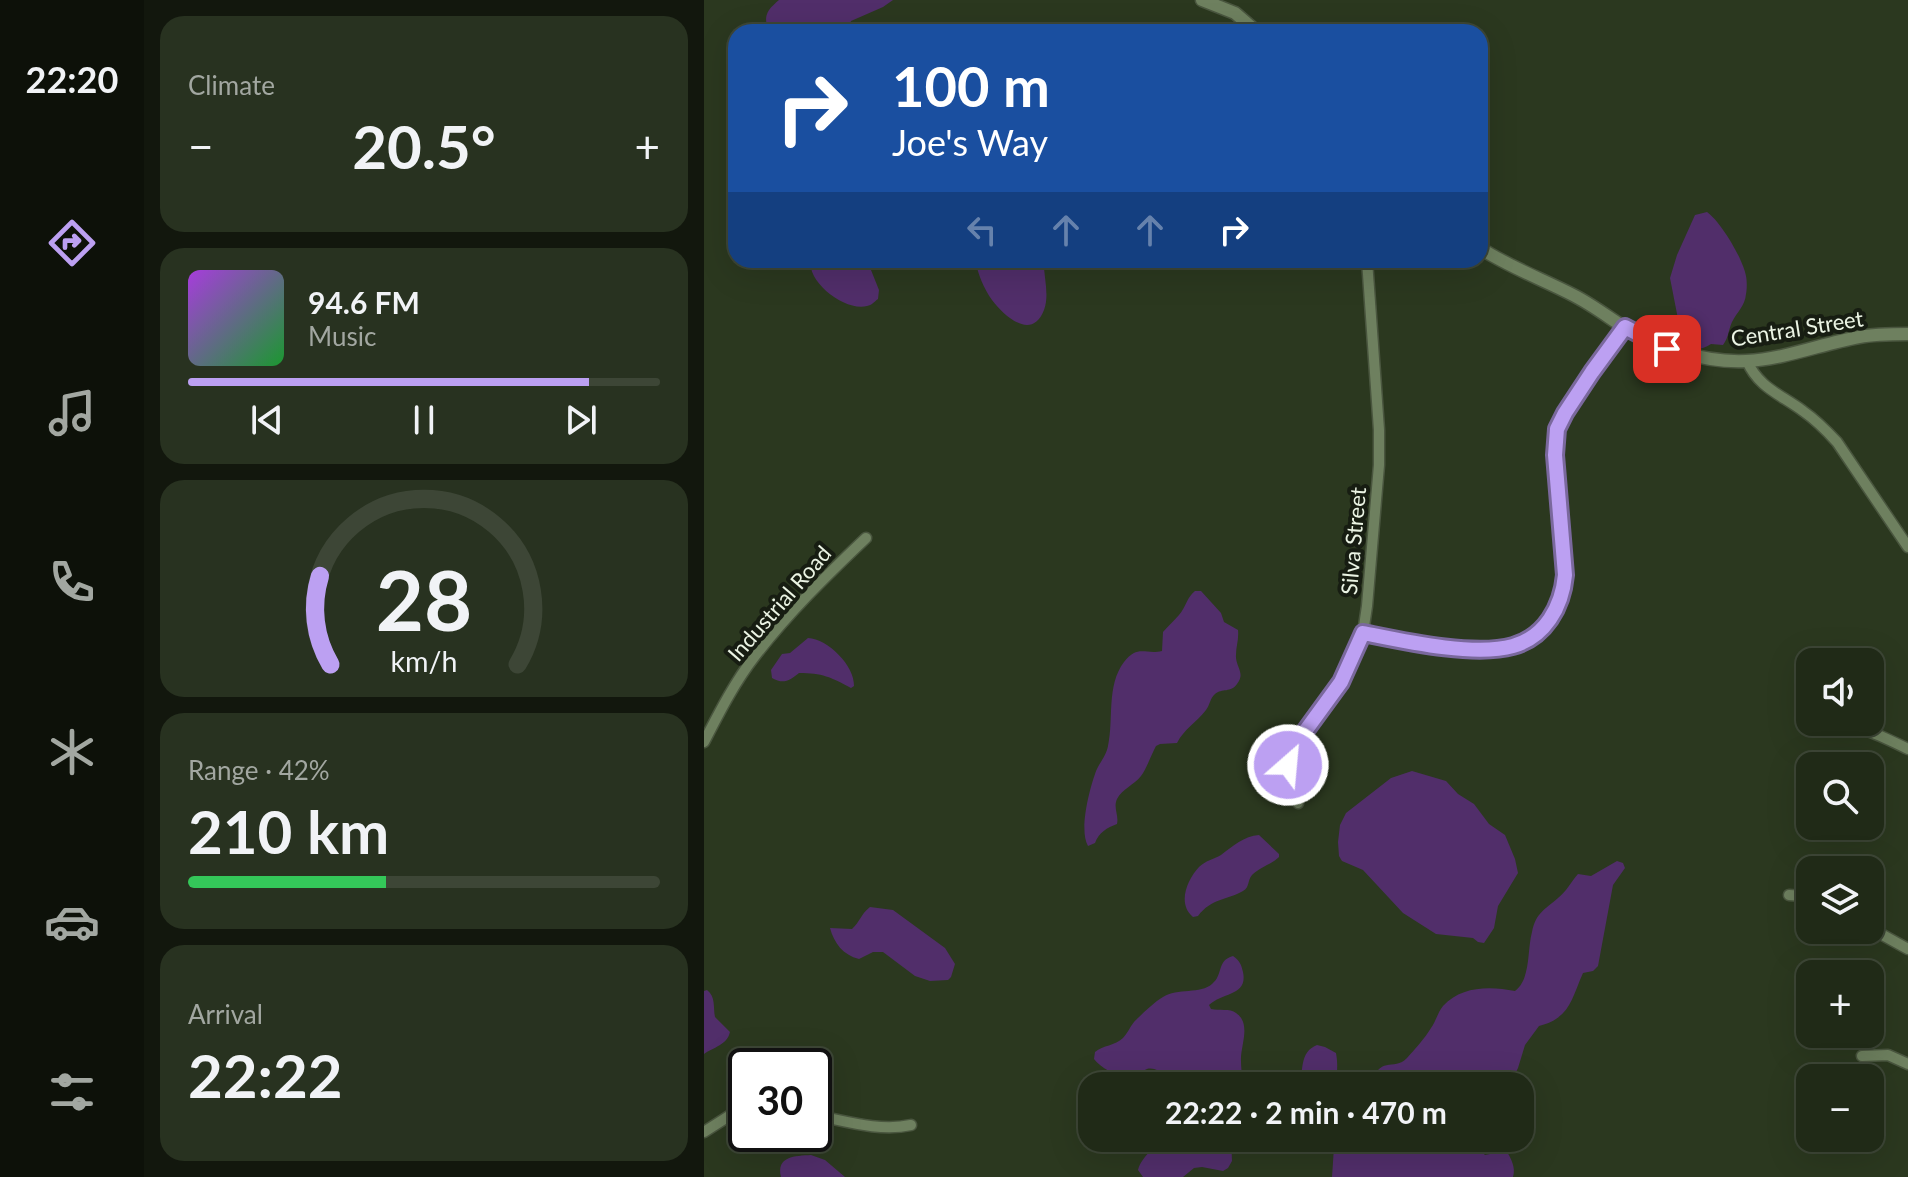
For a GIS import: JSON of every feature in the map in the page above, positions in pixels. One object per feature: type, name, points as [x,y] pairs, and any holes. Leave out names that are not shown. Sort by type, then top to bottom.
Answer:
[{"type":"street","points":[[1202,0],[1235,13],[1248,24]]},
{"type":"street","name":"Central Street","points":[[1488,253],[1577,297],[1667,349],[1691,356],[1747,361],[1860,337],[1908,334]]},
{"type":"street","name":"Silva Street","points":[[1298,803],[1288,773],[1292,753],[1341,682],[1363,633],[1367,606],[1379,465],[1368,268]]},
{"type":"street","points":[[1363,633],[1420,644],[1497,649],[1530,639],[1545,626],[1556,610],[1565,575],[1555,455],[1557,429],[1592,372],[1625,327]]},
{"type":"street","points":[[1747,361],[1754,376],[1823,427],[1837,442],[1908,547]]},
{"type":"street","name":"Industrial Road","points":[[704,742],[754,656],[799,604],[866,538]]},
{"type":"street","points":[[1881,736],[1908,749]]},
{"type":"street","points":[[1789,895],[1796,896]]},
{"type":"street","points":[[1884,936],[1908,949]]},
{"type":"street","points":[[1862,1056],[1888,1055],[1908,1064]]},
{"type":"street","points":[[704,1132],[728,1117]]},
{"type":"street","points":[[832,1118],[884,1127],[911,1125]]},
{"type":"shaded area","points":[[779,0],[893,0],[850,24],[767,24],[771,7]]},
{"type":"shaded area","points":[[1707,212],[1725,232],[1736,251],[1746,276],[1746,292],[1723,345],[1687,349],[1673,343],[1678,319],[1670,278],[1695,215]]},
{"type":"shaded area","points":[[870,268],[879,290],[878,299],[869,306],[858,307],[839,300],[821,286],[811,269]]},
{"type":"shaded area","points":[[978,268],[1044,268],[1046,298],[1039,319],[1026,325],[1011,319],[992,300]]},
{"type":"shaded area","points":[[1195,591],[1201,591],[1221,613],[1224,622],[1238,630],[1236,655],[1240,680],[1232,689],[1213,696],[1206,710],[1177,743],[1156,746],[1141,776],[1117,799],[1117,824],[1088,846],[1084,831],[1086,811],[1095,774],[1108,746],[1118,671],[1133,653],[1162,651],[1163,632]]},
{"type":"shaded area","points":[[808,638],[824,643],[839,655],[850,670],[854,686],[851,688],[832,678],[814,674],[799,673],[783,681],[772,678],[771,670],[782,654],[790,653]]},
{"type":"shaded area","points":[[1412,771],[1446,781],[1458,794],[1474,804],[1489,824],[1505,835],[1518,873],[1498,906],[1494,928],[1484,943],[1473,938],[1436,934],[1403,913],[1363,870],[1342,861],[1339,856],[1340,825],[1346,813],[1391,778]]},
{"type":"shaded area","points":[[1259,835],[1279,857],[1252,875],[1243,891],[1214,903],[1193,917],[1188,912],[1185,899],[1195,872],[1201,865],[1239,842]]},
{"type":"shaded area","points":[[1617,861],[1623,863],[1625,868],[1613,885],[1598,966],[1593,971],[1583,973],[1563,1013],[1539,1026],[1525,1045],[1516,1072],[1377,1072],[1382,1067],[1407,1058],[1429,1032],[1450,999],[1476,989],[1515,991],[1524,979],[1538,916],[1564,893],[1578,874],[1591,876]]},
{"type":"shaded area","points":[[870,907],[893,910],[945,948],[955,964],[951,977],[930,981],[915,976],[883,952],[873,952],[859,959],[844,951],[830,928],[852,929]]},
{"type":"shaded area","points":[[1233,956],[1239,961],[1244,980],[1242,985],[1209,1005],[1211,1009],[1234,1011],[1241,1018],[1244,1029],[1242,1072],[1163,1072],[1147,1069],[1141,1072],[1112,1072],[1094,1059],[1095,1052],[1120,1041],[1134,1022],[1163,997],[1212,984],[1228,958]]},
{"type":"shaded area","points":[[707,990],[713,999],[715,1017],[730,1032],[723,1043],[704,1054],[704,991]]},
{"type":"shaded area","points":[[1317,1045],[1336,1053],[1337,1072],[1302,1072],[1305,1057]]},
{"type":"shaded area","points":[[1150,1152],[1232,1152],[1232,1161],[1223,1171],[1202,1167],[1194,1168],[1183,1177],[1143,1177],[1138,1170]]},
{"type":"shaded area","points":[[1334,1152],[1482,1152],[1485,1155],[1507,1152],[1514,1173],[1513,1177],[1332,1177]]},
{"type":"shaded area","points":[[811,1155],[825,1160],[845,1177],[781,1177],[781,1165],[788,1158]]},
{"type":"route","points":[[1288,765],[1298,741],[1341,682],[1363,633],[1420,644],[1497,649],[1530,639],[1545,626],[1556,610],[1565,575],[1555,455],[1557,429],[1592,372],[1625,327],[1667,349]]}]
